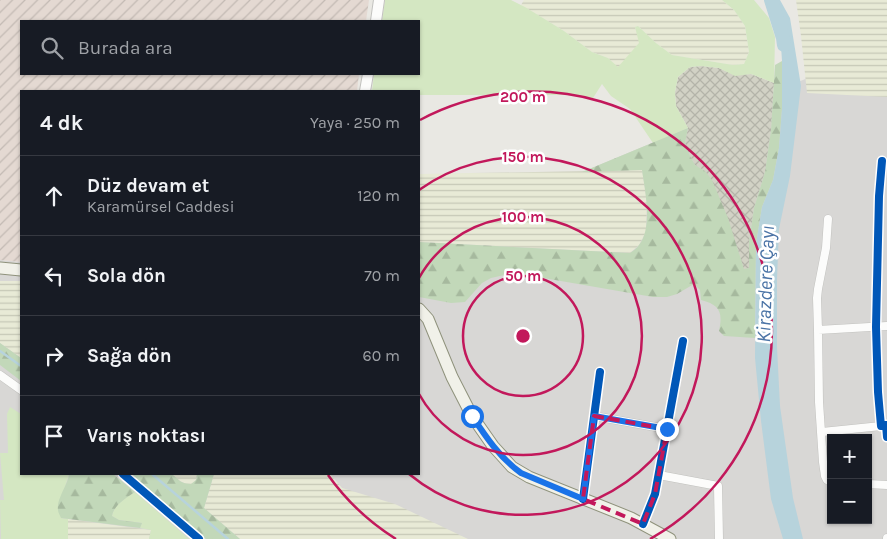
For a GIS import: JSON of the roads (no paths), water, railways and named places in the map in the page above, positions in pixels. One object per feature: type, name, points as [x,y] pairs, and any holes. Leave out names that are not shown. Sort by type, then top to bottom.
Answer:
[{"type":"main road","points":[[0,268],[20,270]]},
{"type":"main road","points":[[420,310],[428,319],[452,377],[472,416],[512,467],[521,473],[618,512],[670,539]]},
{"type":"street","points":[[376,20],[379,0]]},
{"type":"street","points":[[365,90],[368,75]]},
{"type":"street","points":[[882,161],[879,196],[876,327],[878,392],[887,437]]},
{"type":"street","points":[[827,480],[825,476],[819,402],[817,298],[826,248],[828,220]]},
{"type":"street","points":[[818,330],[887,326]]},
{"type":"street","points":[[642,524],[655,494],[683,341]]},
{"type":"street","points":[[583,499],[600,372]]},
{"type":"street","points":[[0,375],[20,389]]},
{"type":"street","points":[[594,416],[667,429]]},
{"type":"street","points":[[822,432],[885,425]]},
{"type":"street","points":[[124,475],[199,539]]},
{"type":"street","points":[[659,475],[718,486],[720,539]]},
{"type":"street","points":[[872,484],[887,485]]},
{"type":"water","points":[[772,0],[780,0],[790,18],[801,86],[790,176],[779,229],[777,347],[780,406],[793,498],[803,539],[783,539],[771,499],[755,358],[756,244],[762,207],[773,180],[779,148],[782,109],[782,61],[779,16]]},
{"type":"waterway","name":"Kirazdere Çayı","points":[[771,0],[784,45]]},
{"type":"waterway","points":[[0,351],[20,365]]},
{"type":"waterway","points":[[153,475],[228,539]]}]
